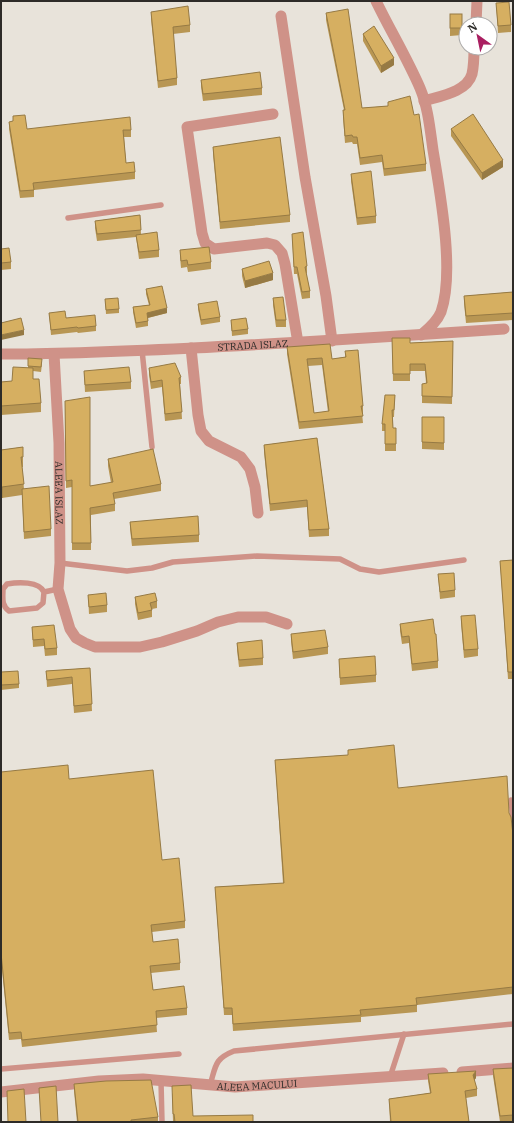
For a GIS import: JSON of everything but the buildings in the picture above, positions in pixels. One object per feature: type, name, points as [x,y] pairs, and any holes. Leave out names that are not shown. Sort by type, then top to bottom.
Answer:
[{"type":"street","points":[[376,1],[420,88],[427,111],[436,168],[443,222],[446,267],[444,298],[440,314],[432,325],[421,335]]},
{"type":"street","points":[[477,16],[478,1]]},
{"type":"street","points":[[281,16],[304,177],[326,296],[332,341]]},
{"type":"street","points":[[424,101],[461,88],[468,82],[472,75],[474,56]]},
{"type":"street","points":[[274,114],[187,127],[202,234],[205,244],[214,249],[267,243],[275,245],[282,253],[285,264],[298,343]]},
{"type":"street","name":"STRADA ISLAZ","points":[[1,354],[54,354],[298,343],[504,329]]},
{"type":"street","points":[[191,348],[201,431],[209,441],[241,457],[250,469],[255,487],[258,513]]},
{"type":"street","name":"ALEEA ISLAZ","points":[[54,354],[59,443],[60,563],[58,589],[70,629],[76,638],[95,647],[140,647],[197,632],[218,622],[238,617],[266,617],[287,624]]},
{"type":"street","name":"ALEEA MACULUI","points":[[1,1092],[99,1081],[143,1079],[235,1087],[513,1068]]},
{"type":"lane","points":[[68,218],[161,205]]},
{"type":"lane","points":[[142,350],[152,447]]},
{"type":"lane","points":[[60,563],[127,571],[152,568],[173,562],[256,556],[340,559],[360,569],[379,572],[464,560]]},
{"type":"lane","points":[[7,584],[36,584],[42,588],[44,592],[43,604],[37,608],[9,611],[4,608],[2,589],[7,584]]},
{"type":"lane","points":[[44,592],[58,589]]},
{"type":"lane","points":[[511,800],[513,820]]},
{"type":"lane","points":[[210,1085],[218,1061],[224,1055],[234,1051],[513,1024]]},
{"type":"lane","points":[[390,1077],[404,1034]]},
{"type":"lane","points":[[1,1069],[179,1054]]},
{"type":"lane","points":[[161,1081],[162,1122]]}]
